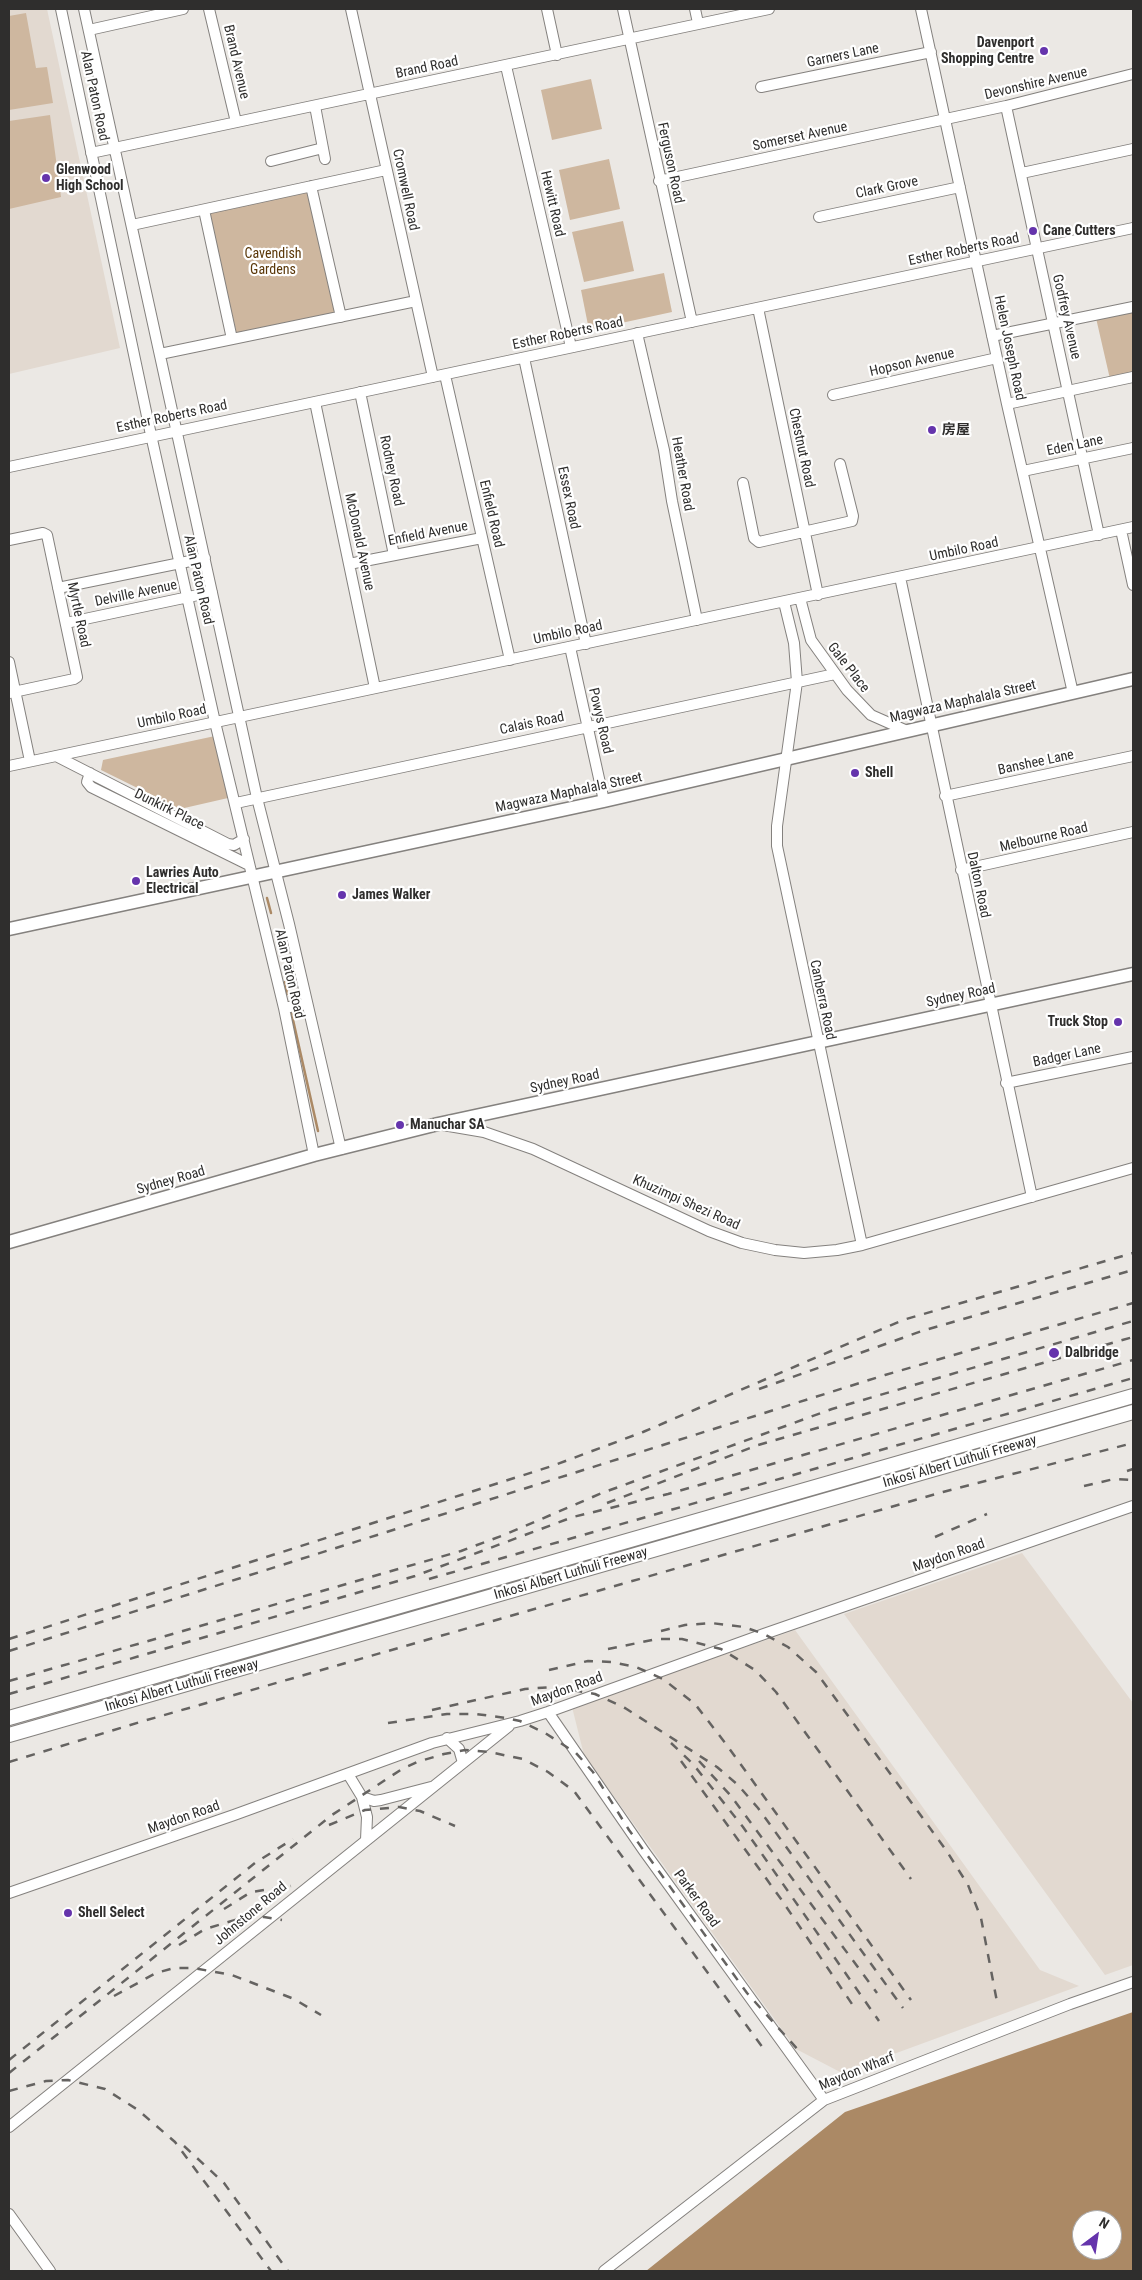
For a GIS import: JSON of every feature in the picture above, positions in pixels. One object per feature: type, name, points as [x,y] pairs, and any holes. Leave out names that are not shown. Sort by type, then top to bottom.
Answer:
[{"type":"highway","name":"Inkosi Albert Luthuli Freeway","points":[[9,1718],[1133,1396]]},
{"type":"highway","name":"Inkosi Albert Luthuli Freeway","points":[[9,1735],[1133,1412]]},
{"type":"main road","name":"Magwaza Maphalala Street","points":[[9,929],[251,871],[277,872],[604,801],[905,730],[1133,679]]},
{"type":"main road","name":"Sydney Road","points":[[9,1242],[314,1155],[438,1124],[1133,974]]},
{"type":"street","name":"Alan Paton Road","points":[[61,9],[151,435],[215,722],[284,1008],[314,1155]]},
{"type":"street","name":"Alan Paton Road","points":[[84,9],[257,798],[277,872],[340,1149]]},
{"type":"street","points":[[89,30],[183,9]]},
{"type":"street","name":"Brand Avenue","points":[[209,9],[236,122]]},
{"type":"street","name":"Cromwell Road","points":[[351,9],[433,377]]},
{"type":"street","points":[[548,9],[558,55]]},
{"type":"street","name":"Ferguson Road","points":[[623,9],[659,181],[692,322]]},
{"type":"street","points":[[695,9],[698,23]]},
{"type":"street","name":"Brand Road","points":[[91,153],[769,9]]},
{"type":"street","name":"Helen Joseph Road","points":[[921,9],[1007,404],[1073,693]]},
{"type":"street","name":"Garners Lane","points":[[761,87],[931,52]]},
{"type":"street","name":"Hewitt Road","points":[[506,66],[571,348]]},
{"type":"street","name":"Devonshire Avenue","points":[[946,119],[1133,74]]},
{"type":"street","points":[[271,161],[324,154],[315,106]]},
{"type":"street","name":"Godfrey Avenue","points":[[1006,106],[1099,535]]},
{"type":"street","name":"Somerset Avenue","points":[[659,181],[946,119]]},
{"type":"street","points":[[1022,174],[1133,149]]},
{"type":"street","points":[[132,225],[386,170]]},
{"type":"street","points":[[311,186],[341,318]]},
{"type":"street","name":"Clark Grove","points":[[819,217],[960,186]]},
{"type":"street","points":[[204,210],[232,339]]},
{"type":"street","name":"Esther Roberts Road","points":[[9,467],[151,435],[445,375],[1133,228]]},
{"type":"street","points":[[160,354],[416,301]]},
{"type":"street","points":[[992,336],[1133,307]]},
{"type":"street","name":"Chestnut Road","points":[[758,308],[818,595]]},
{"type":"street","name":"Heather Road","points":[[637,333],[664,450],[672,501],[697,620]]},
{"type":"street","name":"Essex Road","points":[[524,358],[586,644]]},
{"type":"street","name":"Hopson Avenue","points":[[833,395],[997,358]]},
{"type":"street","name":"Enfield Road","points":[[445,375],[510,660]]},
{"type":"street","points":[[1007,404],[1133,377]]},
{"type":"street","name":"Rodney Road","points":[[360,392],[394,555]]},
{"type":"street","name":"McDonald Avenue","points":[[315,402],[375,688]]},
{"type":"street","name":"Eden Lane","points":[[1022,471],[1133,448]]},
{"type":"street","points":[[743,483],[756,542],[852,521],[853,516],[840,464]]},
{"type":"street","name":"Umbilo Road","points":[[9,766],[1133,528]]},
{"type":"street","points":[[1121,530],[1133,585]]},
{"type":"street","name":"Myrtle Road","points":[[9,540],[46,534],[76,678],[12,692]]},
{"type":"street","name":"Enfield Avenue","points":[[349,564],[482,538]]},
{"type":"street","name":"Delville Avenue","points":[[58,588],[205,558]]},
{"type":"street","name":"Dalton Road","points":[[900,577],[933,724],[961,870],[1006,1083],[1032,1197]]},
{"type":"street","name":"Delville Avenue","points":[[66,623],[212,592]]},
{"type":"street","name":"Gale Place","points":[[800,598],[811,640],[834,674],[871,715],[905,730]]},
{"type":"street","points":[[784,602],[795,651],[797,682],[787,759]]},
{"type":"street","name":"Powys Road","points":[[570,647],[604,801]]},
{"type":"street","points":[[9,662],[12,692],[30,761]]},
{"type":"street","name":"Calais Road","points":[[236,803],[834,674]]},
{"type":"street","name":"Dunkirk Place","points":[[56,756],[90,773],[87,782],[89,786],[150,809],[251,871]]},
{"type":"street","name":"Banshee Lane","points":[[946,796],[1133,756]]},
{"type":"street","name":"Canberra Road","points":[[787,759],[776,831],[777,846],[862,1245]]},
{"type":"street","points":[[167,818],[228,844],[234,845],[244,839]]},
{"type":"street","name":"Melbourne Road","points":[[961,870],[1133,832]]},
{"type":"street","points":[[284,1008],[306,1004]]},
{"type":"street","name":"Badger Lane","points":[[1006,1083],[1133,1057]]},
{"type":"street","name":"Khuzimpi Shezi Road","points":[[438,1124],[484,1132],[533,1149],[709,1231],[742,1243],[804,1253],[837,1250],[862,1245],[1133,1168]]},
{"type":"street","name":"Maydon Road","points":[[9,1893],[447,1738],[512,1723],[548,1712],[764,1634],[1133,1506]]},
{"type":"street","name":"Parker Road","points":[[548,1712],[644,1851],[824,2100]]},
{"type":"street","name":"Johnstone Road","points":[[9,2127],[436,1786],[512,1723]]},
{"type":"street","points":[[447,1738],[459,1749],[463,1763]]},
{"type":"street","points":[[348,1774],[362,1797],[367,1817],[366,1840]]},
{"type":"street","points":[[362,1797],[374,1801],[381,1800],[436,1786]]},
{"type":"street","name":"Maydon Wharf","points":[[604,2271],[824,2100],[1070,2004],[1133,1982]]},
{"type":"street","points":[[9,2214],[50,2271]]},
{"type":"shaded area","name":"Glenwood High School","points":[[9,9],[47,9],[120,348],[9,374]]},
{"type":"shaded area","points":[[1022,1553],[1133,1703],[1133,1965],[1105,1975],[844,1614]]},
{"type":"shaded area","points":[[795,1630],[1040,1970],[1079,1986],[842,2073],[796,2049],[584,1755],[572,1707]]},
{"type":"shaded area","points":[[1133,2012],[1133,2271],[646,2271],[845,2112]]},
{"type":"green space","points":[[26,13],[36,68],[47,67],[53,103],[9,110],[9,16]]},
{"type":"green space","points":[[591,79],[602,129],[552,140],[541,90]]},
{"type":"green space","points":[[50,115],[61,197],[9,209],[9,121]]},
{"type":"green space","points":[[609,159],[620,209],[570,220],[559,170]]},
{"type":"green space","name":"Cavendish Gardens","points":[[309,190],[337,313],[237,335],[208,212]]},
{"type":"green space","points":[[623,221],[634,271],[584,282],[572,232]]},
{"type":"green space","points":[[664,273],[672,312],[589,330],[581,290]]},
{"type":"green space","points":[[1133,310],[1133,374],[1110,379],[1096,318]]},
{"type":"green space","points":[[215,736],[228,798],[180,809],[101,770],[103,760]]},
{"type":"waterway","points":[[267,898],[271,913]]},
{"type":"waterway","points":[[285,982],[287,994]]},
{"type":"waterway","points":[[291,1011],[318,1131]]},
{"type":"railway","points":[[9,1639],[552,1466],[643,1432],[903,1320],[1133,1253]]},
{"type":"railway","points":[[759,1389],[922,1331],[1133,1270]]},
{"type":"railway","points":[[9,1651],[885,1375],[1133,1303]]},
{"type":"railway","points":[[9,1681],[461,1551],[504,1535],[602,1493],[832,1409],[1133,1321]]},
{"type":"railway","points":[[607,1503],[758,1445],[1133,1337]]},
{"type":"railway","points":[[9,1694],[415,1576],[573,1517],[668,1494],[1133,1360]]},
{"type":"railway","points":[[429,1579],[1133,1378]]},
{"type":"railway","points":[[9,1762],[140,1722],[943,1492],[1133,1443]]},
{"type":"railway","points":[[1127,1471],[1133,1469]]},
{"type":"railway","points":[[1084,1486],[1114,1479],[1133,1480]]},
{"type":"railway","points":[[935,1537],[987,1514]]},
{"type":"railway","points":[[661,1631],[685,1625],[711,1623],[744,1627],[764,1634],[788,1647],[816,1672],[946,1850],[968,1885],[981,1918],[998,2007]]},
{"type":"railway","points":[[608,1649],[657,1639],[682,1639],[721,1649],[755,1670],[776,1692],[911,1879]]},
{"type":"railway","points":[[549,1670],[588,1661],[611,1662],[636,1667],[663,1679],[695,1704],[911,2000]]},
{"type":"railway","points":[[432,1710],[525,1689],[553,1687],[595,1694],[625,1708],[717,1767],[738,1785],[758,1808],[903,2008]]},
{"type":"railway","points":[[388,1723],[447,1714],[476,1714],[506,1718],[520,1721],[545,1733],[576,1753],[593,1772],[629,1830],[747,1993],[800,2052]]},
{"type":"railway","points":[[671,1743],[693,1764],[743,1827],[879,2021]]},
{"type":"railway","points":[[9,2073],[332,1815],[402,1769],[417,1762],[465,1750],[489,1752],[523,1759],[548,1772],[574,1791],[766,2052]]},
{"type":"railway","points":[[681,1761],[781,1899],[852,2004]]},
{"type":"railway","points":[[699,1761],[731,1796],[877,1993]]},
{"type":"railway","points":[[329,1825],[365,1810],[399,1807],[420,1811],[455,1826]]},
{"type":"railway","points":[[9,2060],[255,1863],[293,1839]]},
{"type":"railway","points":[[224,1909],[251,1892],[291,1886]]},
{"type":"railway","points":[[179,1945],[205,1929],[245,1917],[264,1917],[282,1920]]},
{"type":"railway","points":[[114,1996],[156,1973],[174,1968],[193,1968],[232,1975],[294,1999],[321,2015]]},
{"type":"railway","points":[[9,2091],[46,2081],[68,2080],[105,2089],[138,2110],[175,2142],[271,2271]]},
{"type":"railway","points":[[184,2146],[224,2183],[288,2271]]},
{"type":"place","name":"Davenport Shopping Centre","points":[[1044,51]]},
{"type":"place","name":"Glenwood High School","points":[[46,178]]},
{"type":"place","name":"Cane Cutters","points":[[1033,231]]},
{"type":"place","name":"房屋","points":[[932,430]]},
{"type":"place","name":"Shell","points":[[855,773]]},
{"type":"place","name":"Lawries Auto Electrical","points":[[136,881]]},
{"type":"place","name":"James Walker","points":[[342,895]]},
{"type":"place","name":"Truck Stop","points":[[1118,1022]]},
{"type":"place","name":"Manuchar SA","points":[[400,1125]]},
{"type":"place","name":"Dalbridge","points":[[1054,1353]]},
{"type":"place","name":"Shell Select","points":[[68,1913]]}]
